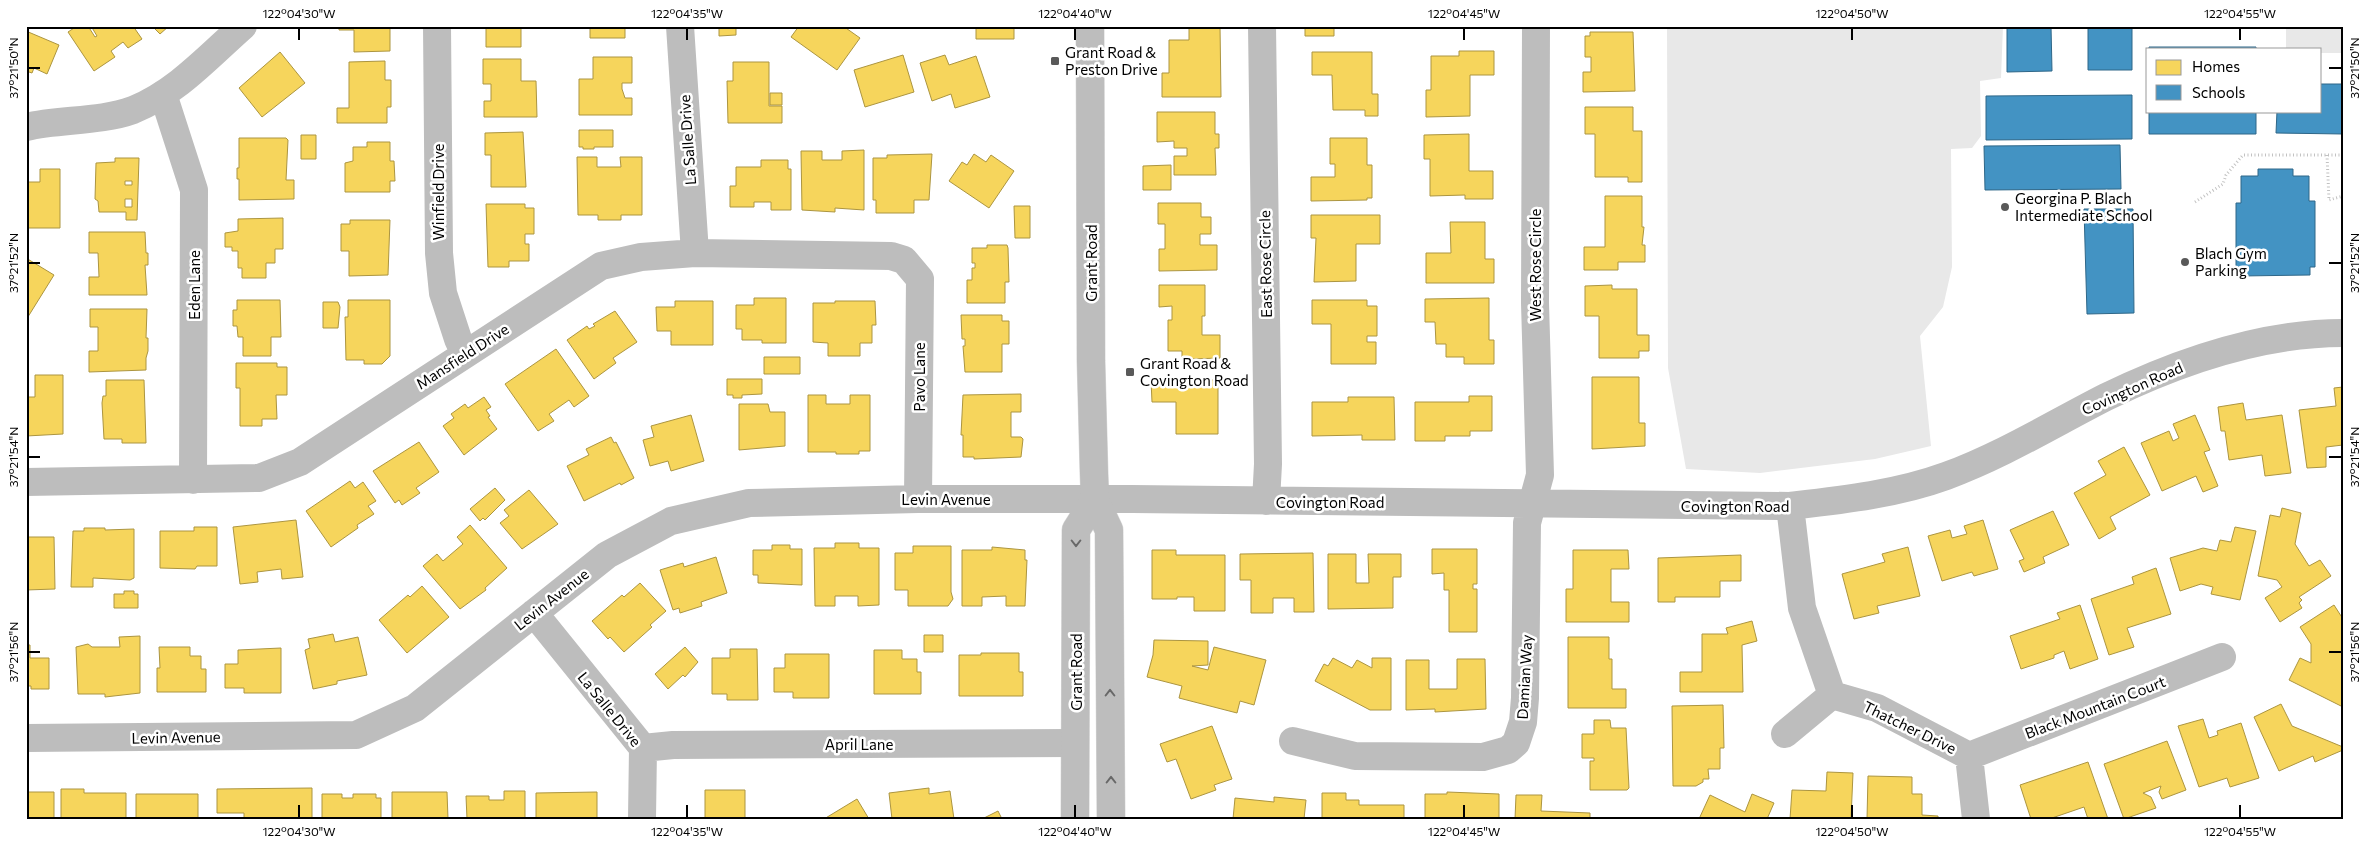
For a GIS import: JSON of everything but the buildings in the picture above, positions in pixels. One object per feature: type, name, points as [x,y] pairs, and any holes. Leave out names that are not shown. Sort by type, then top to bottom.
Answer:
[{"type":"street","points":[[26,127],[87,119],[132,110],[163,94],[243,26]]},
{"type":"street","name":"Winfield Drive","points":[[437,26],[439,253],[443,293],[465,354]]},
{"type":"street","name":"La Salle Drive","points":[[680,26],[695,253]]},
{"type":"street","name":"Grant Road","points":[[1090,26],[1091,361],[1095,500],[1109,530],[1111,819]]},
{"type":"street","name":"East Rose Circle","points":[[1262,26],[1268,464],[1266,501]]},
{"type":"street","name":"West Rose Circle","points":[[1533,504],[1540,475],[1535,304],[1536,26]]},
{"type":"street","name":"Eden Lane","points":[[163,94],[194,190],[193,480]]},
{"type":"street","name":"Mansfield Drive","points":[[26,482],[259,478],[300,462],[601,266],[641,256],[695,253],[891,256],[904,260]]},
{"type":"street","name":"Pavo Lane","points":[[904,260],[920,279],[918,499]]},
{"type":"street","name":"Covington Road","points":[[1095,500],[1790,506],[1887,491],[1945,476],[2003,452],[2106,397],[2155,375],[2194,361],[2265,342],[2343,333]]},
{"type":"street","name":"Levin Avenue","points":[[26,738],[356,735],[415,708],[607,555],[670,521],[749,503],[918,499],[1095,500]]},
{"type":"street","name":"Grant Road","points":[[1075,819],[1076,530],[1095,500]]},
{"type":"street","name":"Damian Way","points":[[1293,741],[1355,756],[1464,757],[1483,757],[1508,750],[1516,743],[1523,722],[1525,698],[1527,523],[1533,504]]},
{"type":"street","points":[[1785,734],[1832,695],[1802,608],[1790,506]]},
{"type":"street","name":"La Salle Drive","points":[[534,614],[643,748],[642,819]]},
{"type":"street","name":"Black Mountain Court","points":[[1969,756],[2222,657]]},
{"type":"street","name":"Thatcher Drive","points":[[1832,695],[1876,708],[1969,756],[1976,819]]},
{"type":"street","name":"April Lane","points":[[643,748],[673,745],[1075,743]]},
{"type":"path","points":[[2195,202],[2223,184],[2226,175],[2243,155],[2343,155]]},
{"type":"path","points":[[2327,155],[2329,200],[2343,196]]},
{"type":"shaded area","points":[[1667,26],[2003,26],[2001,78],[1980,81],[1981,136],[1972,148],[1951,149],[1952,267],[1943,307],[1920,336],[1931,446],[1875,459],[1760,473],[1686,469],[1668,368]]},
{"type":"shaded area","points":[[2286,26],[2343,26],[2343,53],[2322,53],[2322,48],[2286,48]]},
{"type":"place","name":"Grant Road & Preston Drive","points":[[1055,61]]},
{"type":"place","name":"Georgina P. Blach Intermediate School","points":[[2005,207]]},
{"type":"place","name":"Blach Gym Parking","points":[[2185,262]]},
{"type":"place","name":"Grant Road & Covington Road","points":[[1130,372]]}]
